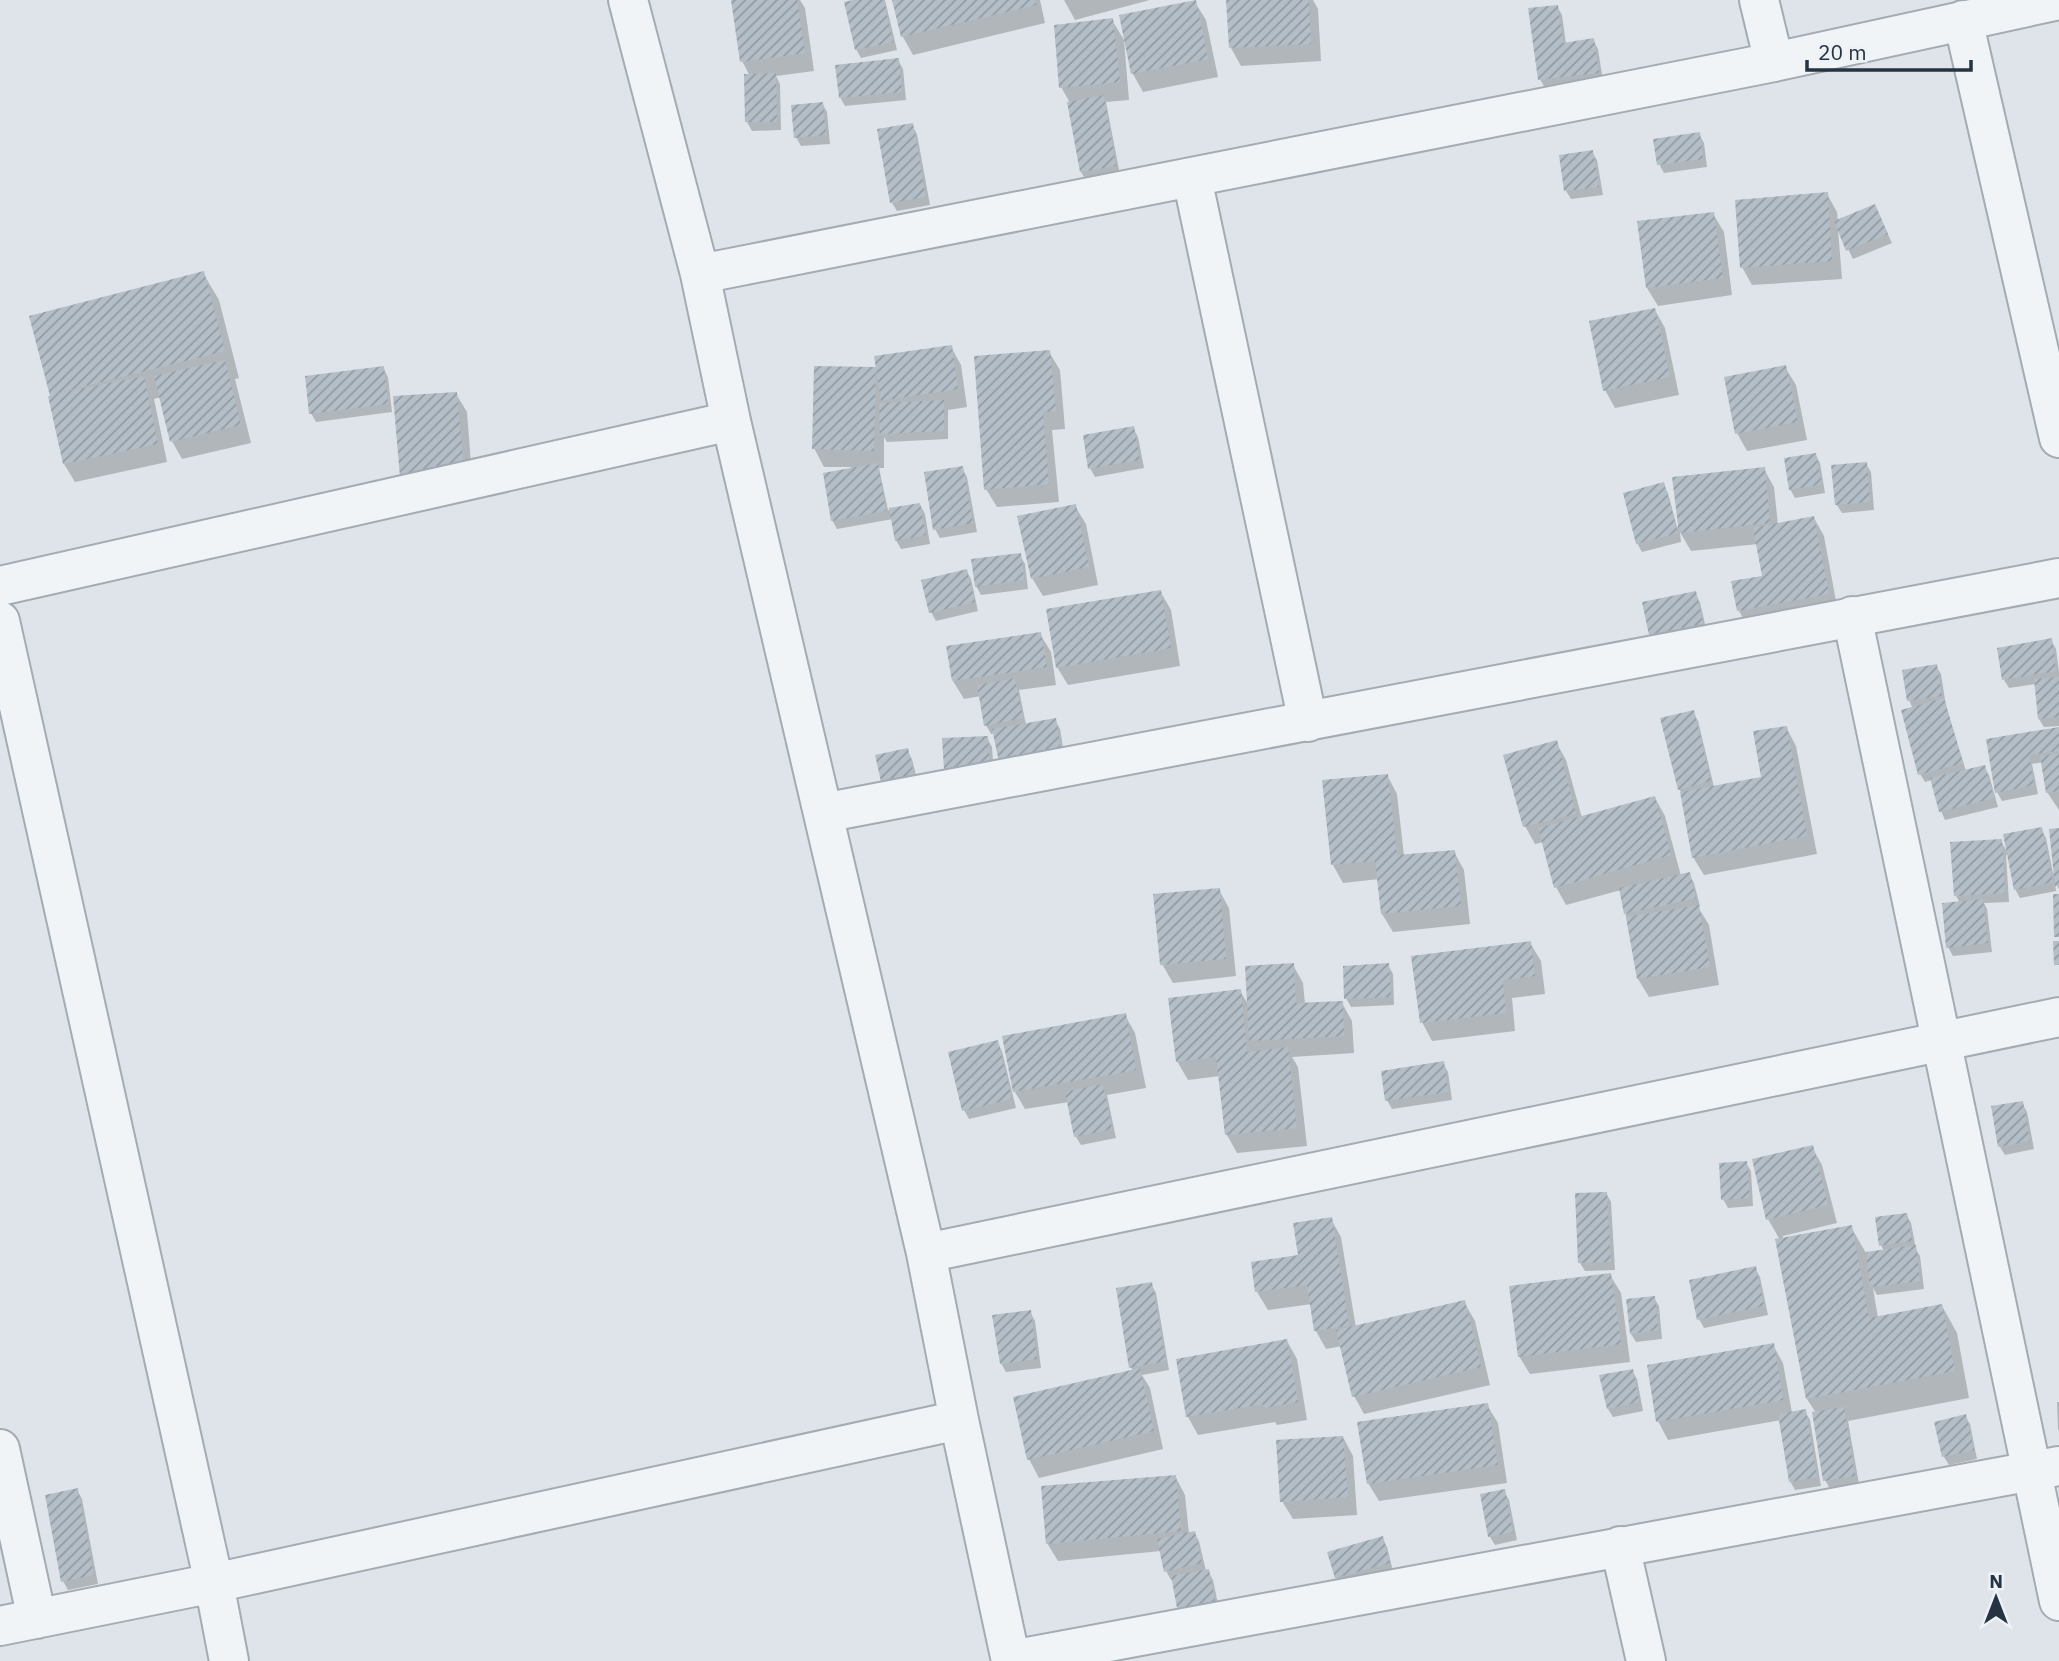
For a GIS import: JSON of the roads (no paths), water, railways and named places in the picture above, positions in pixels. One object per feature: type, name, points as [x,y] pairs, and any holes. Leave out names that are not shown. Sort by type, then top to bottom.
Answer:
[{"type":"street","points":[[628,0],[700,274],[731,421],[926,1253],[1011,1660],[2045,1469]]},
{"type":"street","points":[[1759,0],[1774,62]]},
{"type":"street","points":[[700,274],[1774,62],[2059,0]]},
{"type":"street","points":[[1963,20],[2059,438]]},
{"type":"street","points":[[1192,178],[1308,722]]},
{"type":"street","points":[[0,586],[731,421]]},
{"type":"street","points":[[823,813],[2059,578]]},
{"type":"street","points":[[1852,616],[1941,1041],[2045,1469],[2059,1601]]},
{"type":"street","points":[[0,621],[214,1583],[229,1661]]},
{"type":"street","points":[[926,1253],[2059,1017]]},
{"type":"street","points":[[0,1626],[214,1583],[959,1420]]},
{"type":"street","points":[[0,1449],[37,1619]]},
{"type":"street","points":[[1620,1546],[1646,1661]]}]
